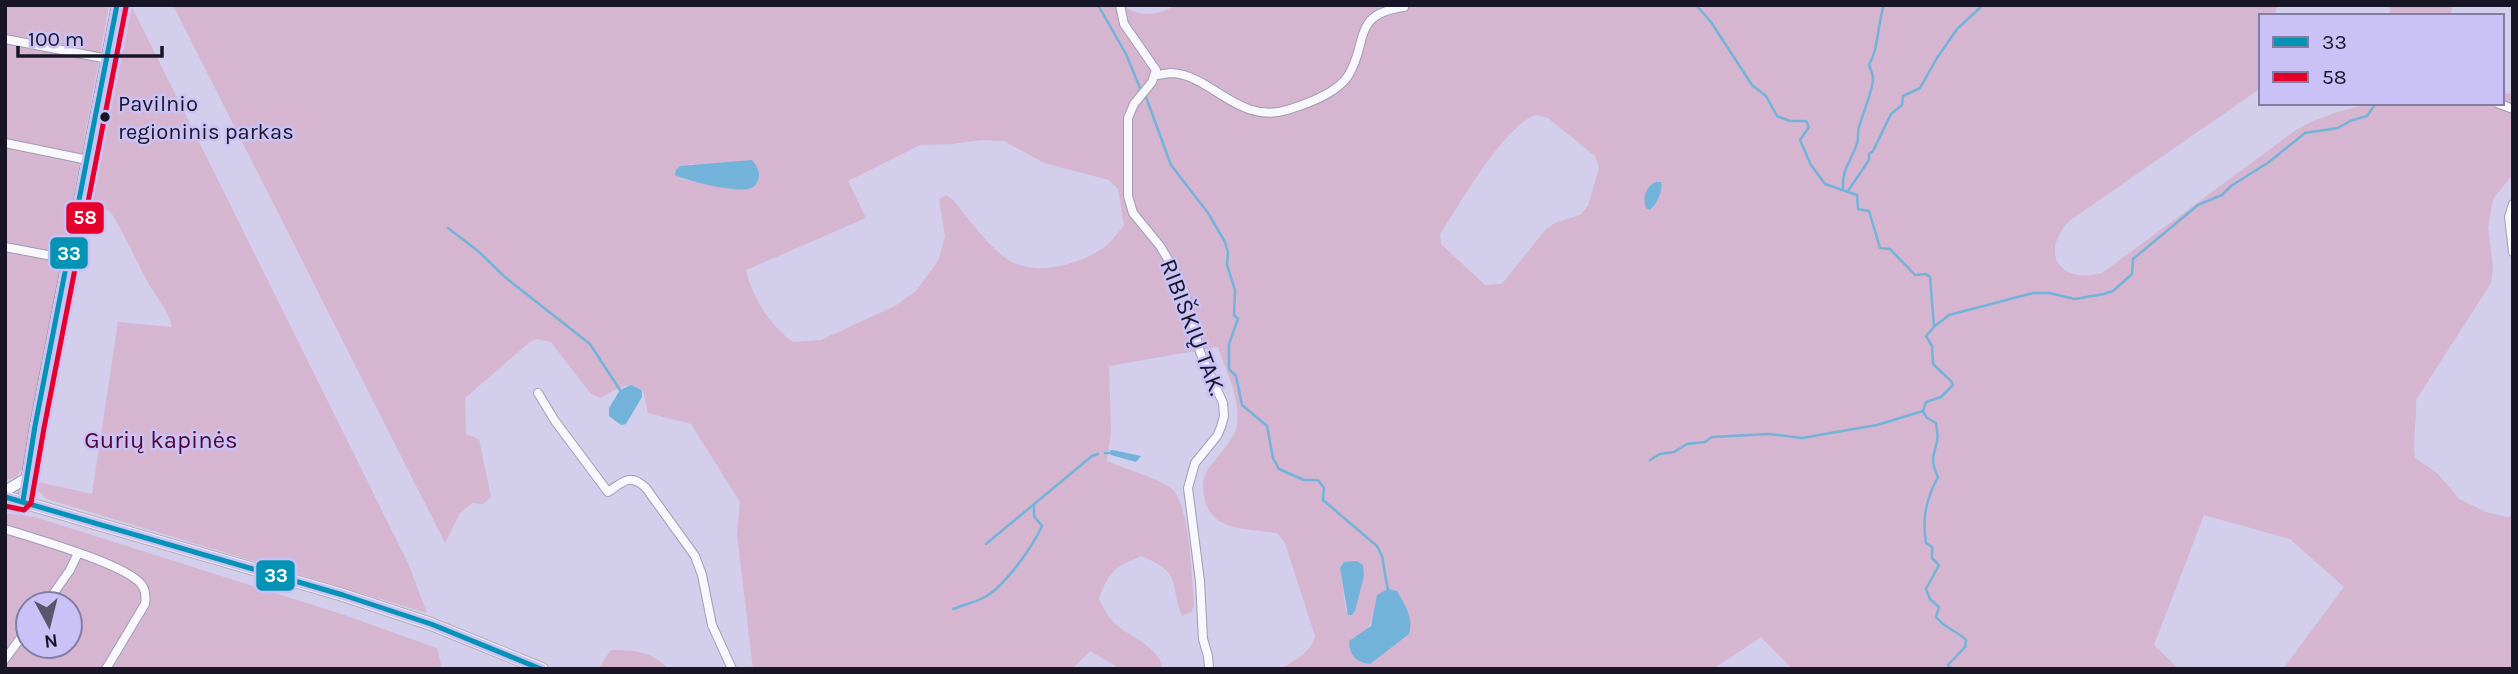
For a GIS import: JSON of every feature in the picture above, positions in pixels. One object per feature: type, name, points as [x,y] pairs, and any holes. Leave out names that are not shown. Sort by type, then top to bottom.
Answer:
[{"type":"main road","points":[[5,497],[343,595],[431,624],[542,669]]},
{"type":"street","points":[[23,501],[117,5]]},
{"type":"street","points":[[1120,5],[1124,24],[1154,66],[1156,75],[1171,73],[1185,76],[1218,95],[1253,110],[1270,112],[1286,110],[1338,86],[1348,76],[1365,27],[1381,12],[1404,7]]},
{"type":"street","points":[[5,39],[108,59]]},
{"type":"street","name":"RIBIŠKIŲ TAK.","points":[[1156,75],[1134,104],[1128,118],[1128,196],[1133,213],[1160,246],[1175,271],[1185,293],[1200,352],[1223,403],[1221,427],[1195,463],[1188,488],[1200,581],[1203,639],[1209,669]]},
{"type":"street","points":[[5,143],[88,160]]},
{"type":"street","points":[[2513,204],[2509,218],[2513,252]]},
{"type":"street","points":[[5,247],[68,259]]},
{"type":"street","points":[[538,393],[555,421],[608,492],[625,481],[638,481],[646,488],[695,556],[702,575],[712,625],[732,669]]},
{"type":"street","points":[[5,491],[27,478]]},
{"type":"street","points":[[5,529],[78,553],[134,577],[142,584],[145,604],[106,669]]},
{"type":"street","points":[[56,590],[78,553]]},
{"type":"green space","points":[[5,5],[109,5],[23,467],[17,476],[5,481]]},
{"type":"green space","points":[[173,5],[1123,5],[1135,12],[1149,14],[1175,5],[2278,5],[2275,14],[2259,14],[2259,89],[2069,221],[2060,233],[2055,255],[2059,264],[2065,270],[2087,276],[2102,273],[2296,130],[2313,121],[2365,105],[2504,105],[2504,93],[2513,94],[2513,174],[2493,199],[2488,228],[2493,267],[2491,283],[2416,400],[2414,444],[2415,458],[2437,473],[2459,499],[2486,512],[2507,517],[2513,515],[2513,669],[2283,669],[2344,587],[2290,539],[2204,515],[2154,645],[2179,669],[1792,669],[1761,637],[1713,669],[1281,669],[1306,652],[1315,636],[1285,543],[1277,533],[1242,529],[1221,522],[1207,507],[1204,495],[1203,481],[1206,472],[1236,430],[1238,415],[1235,395],[1218,347],[1109,366],[1111,431],[1107,461],[1159,481],[1172,489],[1178,498],[1189,544],[1194,606],[1191,612],[1182,616],[1169,573],[1141,556],[1109,576],[1099,599],[1114,623],[1151,649],[1161,662],[1162,669],[1121,669],[1090,651],[1072,669],[753,669],[737,534],[740,502],[691,424],[648,413],[643,390],[637,387],[621,387],[601,398],[591,394],[551,342],[538,339],[531,341],[465,398],[466,434],[479,439],[491,497],[483,504],[472,503],[460,513],[445,543]],"holes":[[[1536,115],[1548,118],[1595,156],[1599,168],[1588,206],[1580,215],[1555,223],[1546,229],[1502,284],[1485,285],[1441,244],[1440,234],[1497,149],[1510,134]],[[1004,141],[1044,163],[1109,180],[1118,189],[1124,226],[1105,247],[1091,255],[1066,265],[1027,267],[1015,263],[997,251],[946,195],[939,199],[945,237],[938,261],[916,291],[895,306],[821,340],[793,342],[777,328],[763,310],[746,270],[866,218],[848,181],[920,145]],[[694,164],[743,190],[682,179],[676,170],[680,166]],[[1340,568],[1364,576],[1352,615],[1346,610]],[[1375,604],[1409,634],[1369,664],[1352,638],[1370,626]]]},
{"type":"green space","points":[[2390,5],[2453,5],[2451,14],[2390,14]]},
{"type":"green space","name":"Gurių kapinės","points":[[132,7],[408,563],[427,613],[47,499],[38,491],[34,481],[92,494],[118,322],[172,327],[110,211],[92,205]]},
{"type":"green space","points":[[5,513],[35,517],[338,613],[437,648],[442,669],[5,669]]},
{"type":"green space","points":[[611,650],[649,655],[668,669],[598,669]]},
{"type":"water","points":[[752,160],[759,177],[752,188],[713,186],[675,175],[680,166]]},
{"type":"water","points":[[1656,182],[1661,182],[1661,189],[1650,210],[1646,208],[1645,196],[1647,189]]},
{"type":"water","points":[[631,385],[642,390],[642,397],[626,424],[621,425],[609,416],[609,408],[620,390]]},
{"type":"water","points":[[1110,450],[1141,456],[1136,462],[1111,455]]},
{"type":"water","points":[[1357,561],[1363,565],[1364,576],[1355,611],[1348,615],[1340,568],[1344,562]]},
{"type":"water","points":[[1388,589],[1397,591],[1406,607],[1410,617],[1409,634],[1370,664],[1361,662],[1352,654],[1349,641],[1371,626],[1377,595]]},
{"type":"waterway","points":[[1098,5],[1126,54],[1140,88]]},
{"type":"waterway","points":[[1696,5],[1711,22],[1752,85],[1766,96],[1777,116],[1790,121],[1806,121],[1809,127],[1800,140],[1811,165],[1825,184],[1857,195],[1858,209],[1869,211],[1880,248],[1890,249],[1915,275],[1926,274],[1930,277],[1934,327],[1926,336],[1932,346],[1933,364],[1953,385],[1941,397],[1926,402],[1923,411],[1927,418],[1936,423],[1938,437],[1933,459],[1938,477],[1930,493],[1924,525],[1926,543],[1932,547],[1932,558],[1939,565],[1926,589],[1930,599],[1939,607],[1936,617],[1966,640],[1965,647],[1948,665],[1951,669]]},
{"type":"waterway","points":[[1843,189],[1845,170],[1857,143],[1858,129],[1872,85],[1873,77],[1869,64],[1884,5]]},
{"type":"waterway","points":[[1848,191],[1869,160],[1869,154],[1891,114],[1902,105],[1903,96],[1920,88],[1957,29],[1983,5]]},
{"type":"waterway","points":[[1146,97],[1171,165],[1208,213],[1225,242],[1227,265],[1235,290],[1234,315],[1238,319],[1229,344],[1229,369],[1236,376],[1242,405],[1267,426],[1273,458],[1279,469],[1304,480],[1318,480],[1324,488],[1323,500],[1377,546],[1382,556],[1388,591]]},
{"type":"waterway","points":[[1935,326],[1949,315],[2033,293],[2049,293],[2075,299],[2113,291],[2132,274],[2133,259],[2198,205],[2222,195],[2305,133],[2338,128],[2367,116],[2375,105]]},
{"type":"waterway","points":[[448,228],[590,344],[620,390]]},
{"type":"waterway","points":[[1650,460],[1660,454],[1674,452],[1687,444],[1705,442],[1712,437],[1769,434],[1802,438],[1877,425],[1923,411]]},
{"type":"waterway","points":[[1105,453],[1110,453]]},
{"type":"waterway","points":[[986,544],[1092,456],[1098,454]]},
{"type":"waterway","points":[[953,609],[993,592],[1018,565],[1042,526],[1034,516],[1034,506]]},
{"type":"transit line","name":"33","points":[[23,501],[35,426],[117,5]]},
{"type":"transit line","name":"58","points":[[5,506],[24,510],[31,503],[126,7]]},
{"type":"transit line","name":"33","points":[[5,497],[343,595],[431,624],[541,669]]},
{"type":"place","name":"Pavilnio regioninis parkas","points":[[105,117]]}]
